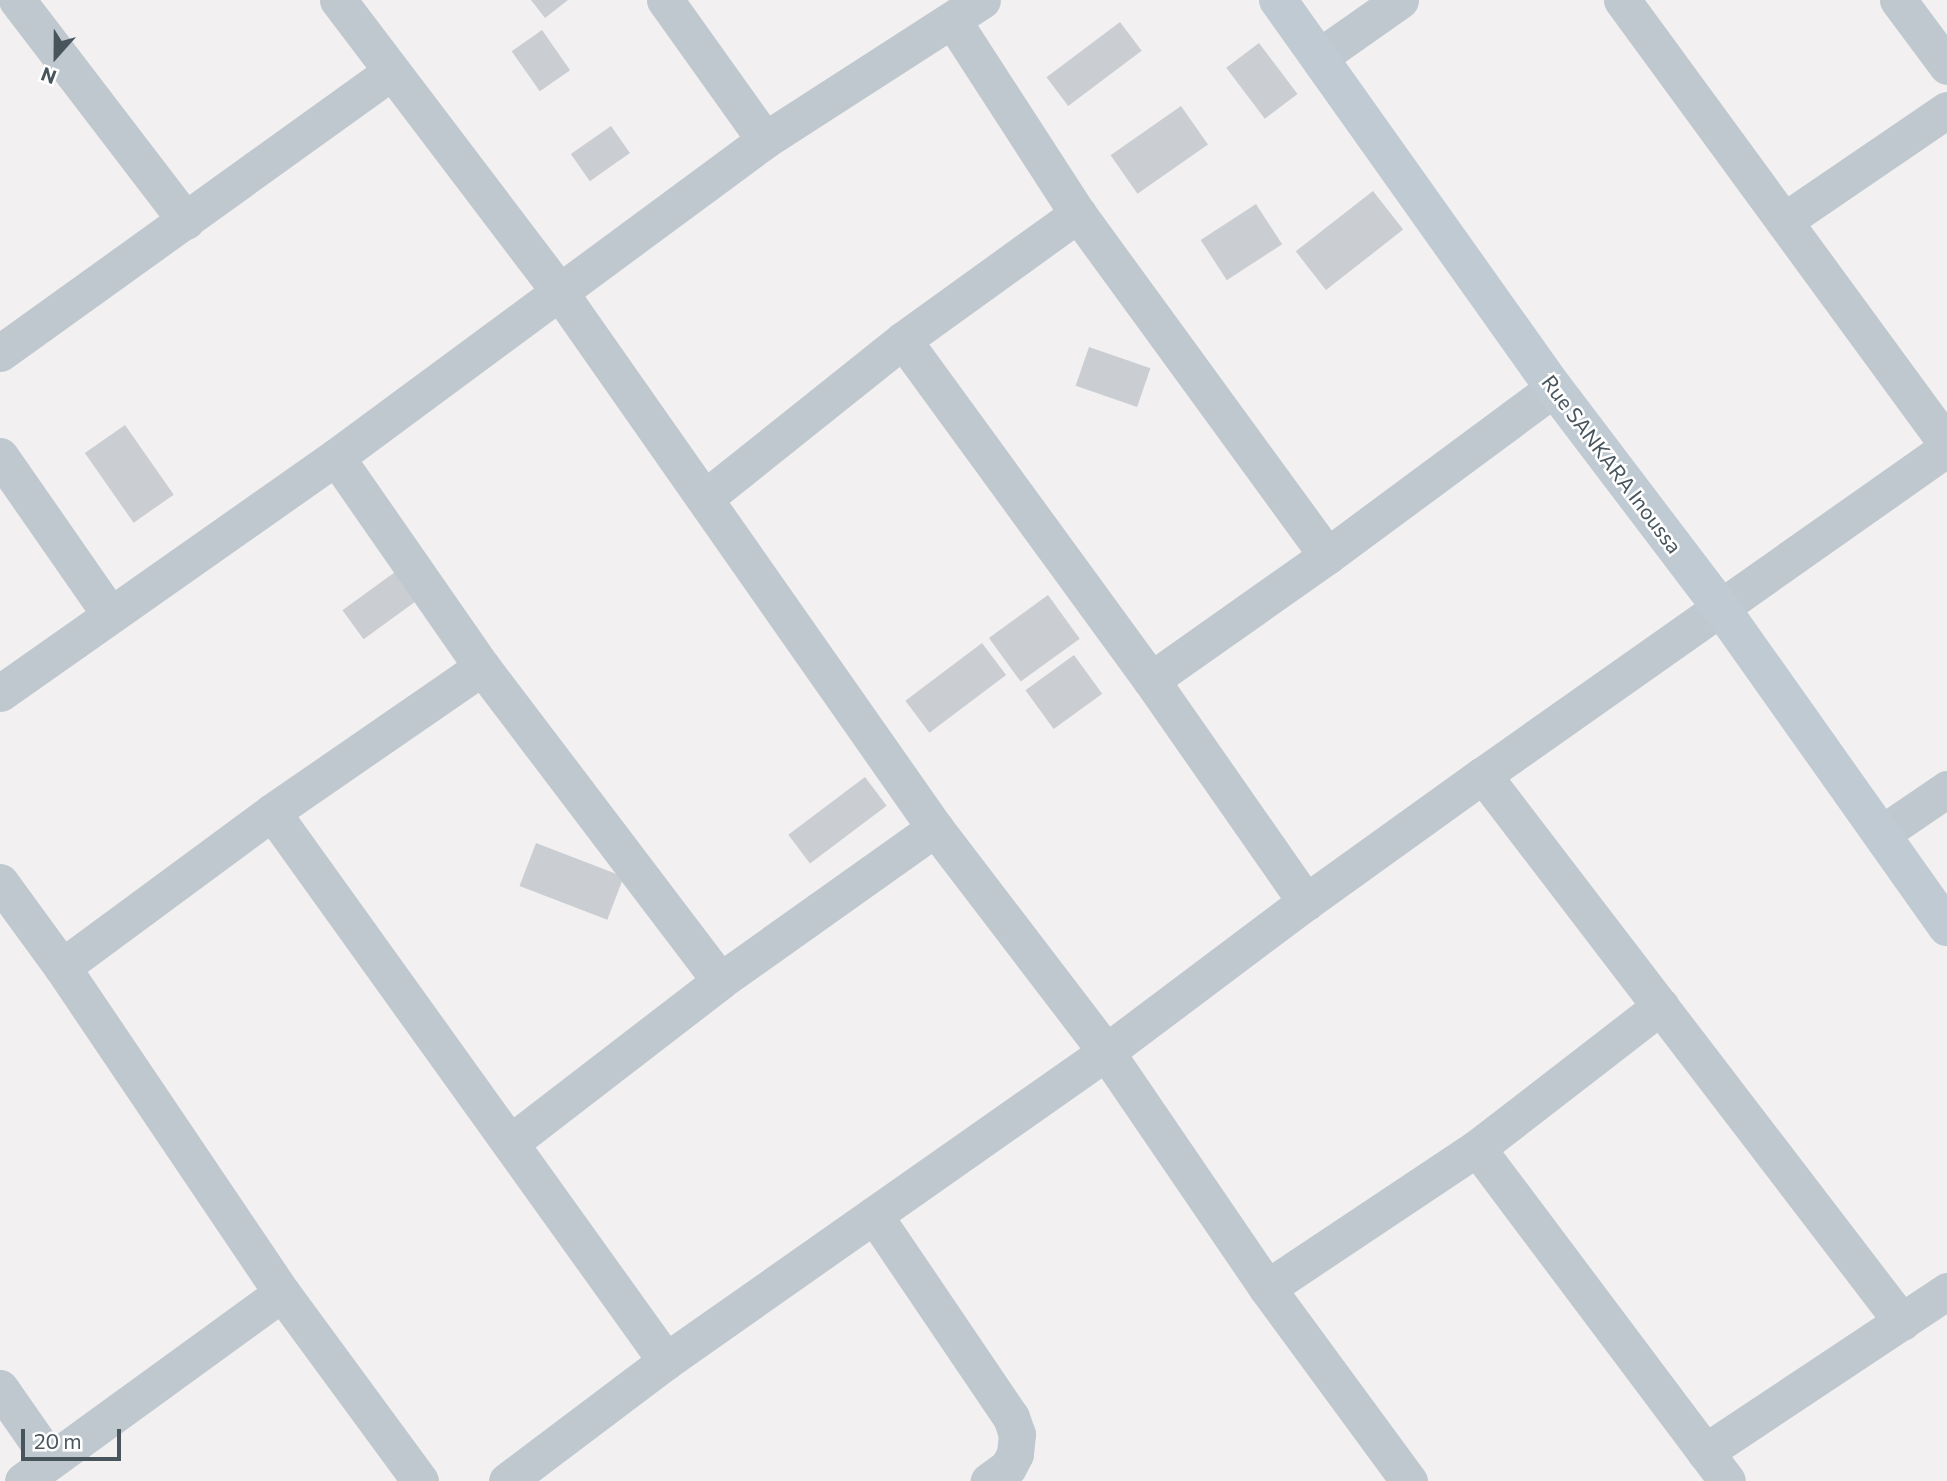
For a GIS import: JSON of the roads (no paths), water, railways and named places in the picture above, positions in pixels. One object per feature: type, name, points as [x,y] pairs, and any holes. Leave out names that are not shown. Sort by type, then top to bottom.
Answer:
[{"type":"street","points":[[17,0],[186,221]]},
{"type":"street","points":[[338,0],[558,290],[935,828],[1106,1052],[1267,1288],[1409,1481]]},
{"type":"street","points":[[665,0],[765,141]]},
{"type":"street","points":[[0,693],[336,457],[558,290],[765,141],[982,0]]},
{"type":"street","name":"Rue SANKARA Inoussa","points":[[1278,0],[1554,388],[1721,608],[1947,927]]},
{"type":"street","points":[[1320,57],[1400,0]]},
{"type":"street","points":[[507,1481],[666,1361],[1106,1052],[1306,902],[1947,446],[1622,0]]},
{"type":"street","points":[[1898,0],[1947,66]]},
{"type":"street","points":[[953,21],[1078,214],[1327,556]]},
{"type":"street","points":[[0,353],[391,72]]},
{"type":"street","points":[[1784,220],[1947,110]]},
{"type":"street","points":[[705,498],[903,340],[1078,214]]},
{"type":"street","points":[[903,340],[1151,680],[1306,902]]},
{"type":"street","points":[[1151,680],[1327,556],[1554,388]]},
{"type":"street","points":[[0,456],[110,614]]},
{"type":"street","points":[[336,457],[482,667],[720,981]]},
{"type":"street","points":[[62,967],[272,813],[482,667]]},
{"type":"street","points":[[1483,775],[1902,1322]]},
{"type":"street","points":[[1881,834],[1947,789]]},
{"type":"street","points":[[272,813],[666,1361]]},
{"type":"street","points":[[510,1143],[720,981],[935,828]]},
{"type":"street","points":[[0,881],[62,967],[282,1293],[420,1481]]},
{"type":"street","points":[[1267,1288],[1477,1148],[1661,1006]]},
{"type":"street","points":[[1477,1148],[1727,1481]]},
{"type":"street","points":[[874,1215],[1011,1417],[1017,1434],[1015,1454],[1008,1467],[989,1481]]},
{"type":"street","points":[[1705,1452],[1947,1291]]},
{"type":"street","points":[[0,1388],[37,1471],[282,1293]]}]
